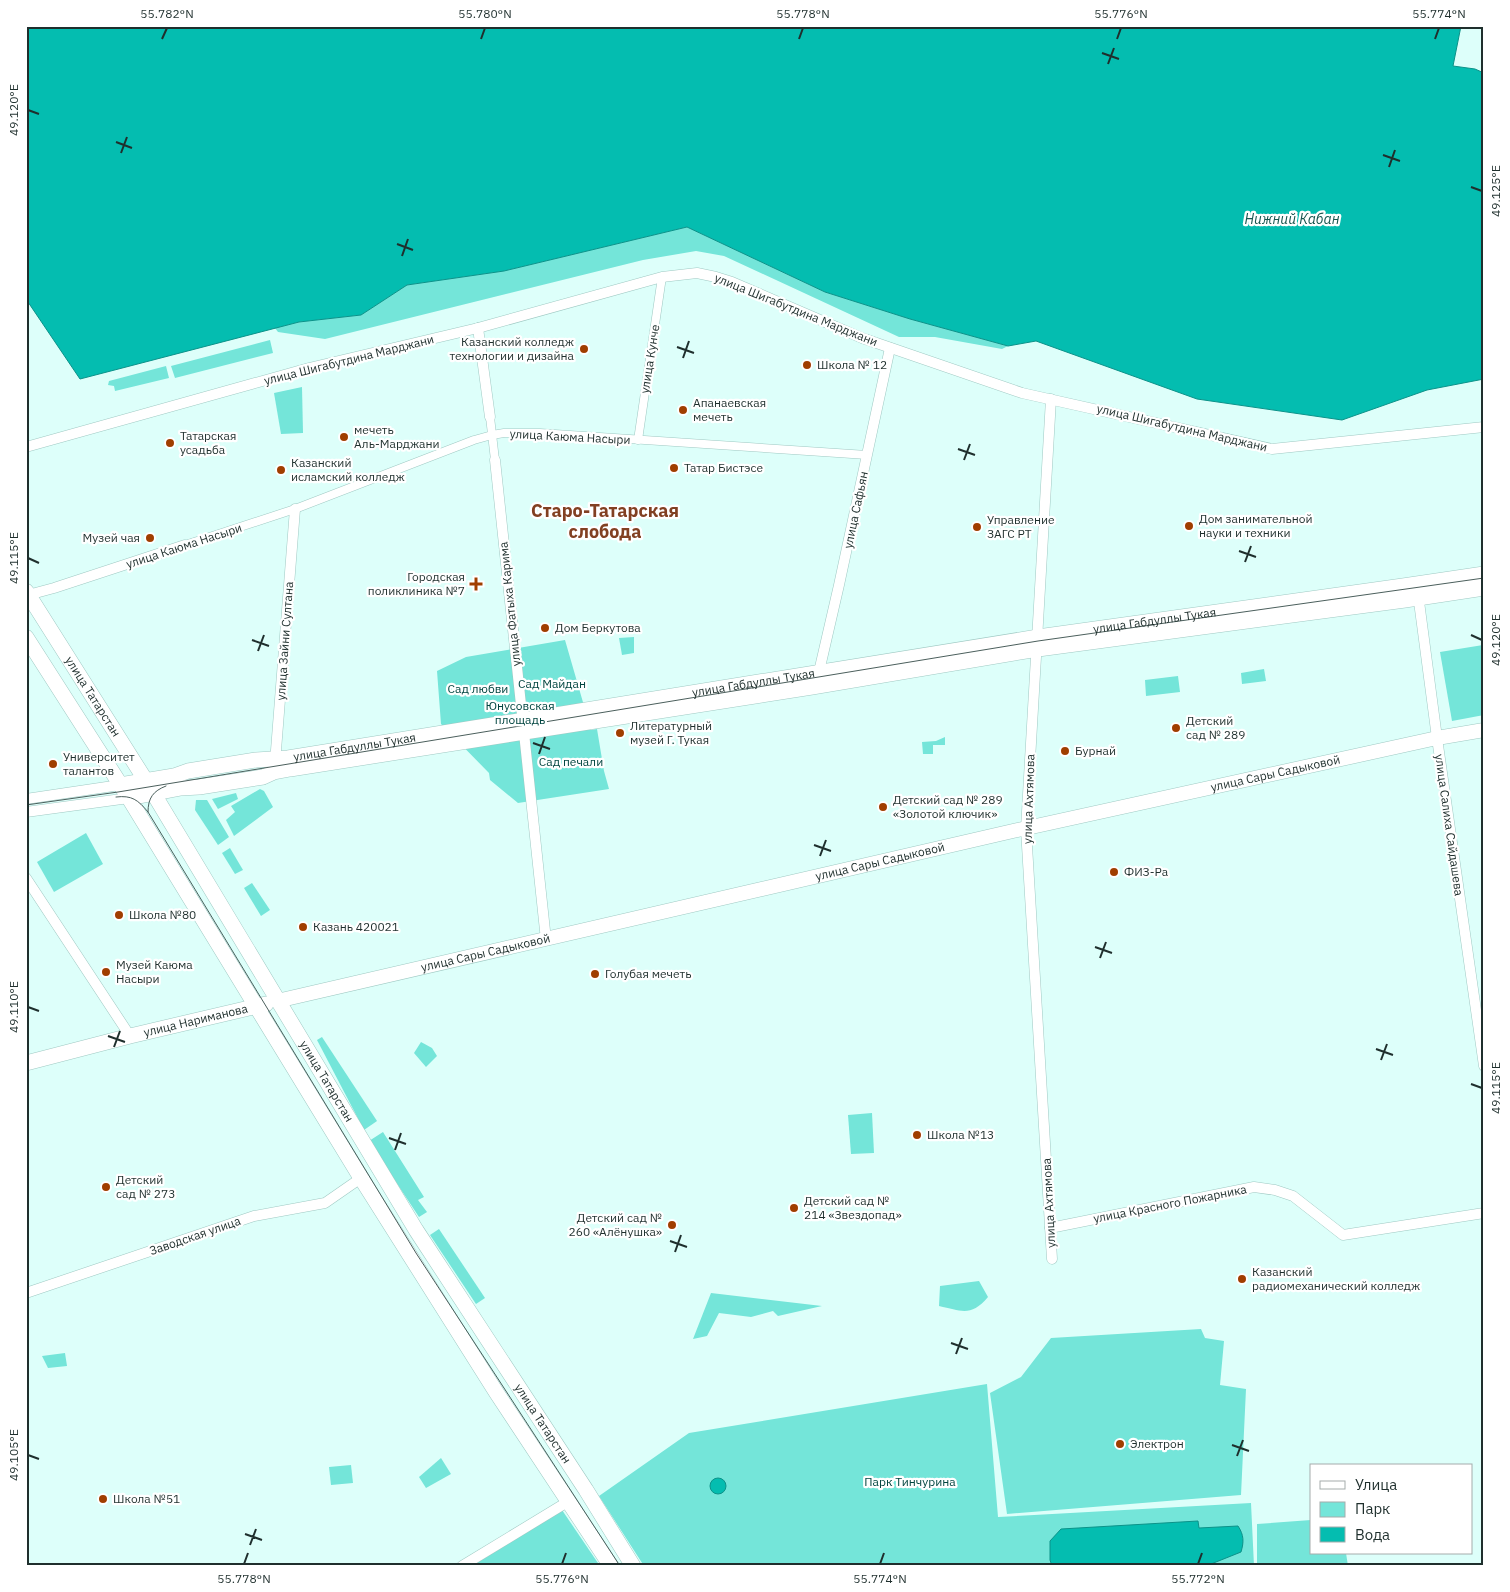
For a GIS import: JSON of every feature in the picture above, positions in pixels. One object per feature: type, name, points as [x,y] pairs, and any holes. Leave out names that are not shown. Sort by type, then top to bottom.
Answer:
[{"type":"main road","name":"улица Габдуллы Тукая","points":[[1418,591],[1484,574]]},
{"type":"main road","name":"улица Габдуллы Тукая","points":[[124,792],[150,787],[188,771],[256,760],[275,765],[1038,643],[1418,591],[1484,588]]},
{"type":"main road","name":"улица Татарстан","points":[[27,593],[150,787],[416,1230],[586,1490],[633,1566]]},
{"type":"main road","name":"улица Татарстан","points":[[26,637],[124,792],[361,1178],[496,1392],[611,1566]]},
{"type":"main road","name":"улица Нариманова","points":[[26,1063],[277,1001]]},
{"type":"main road","points":[[569,1501],[586,1490]]},
{"type":"street","name":"улица Шигабутдина Марджани","points":[[26,447],[309,368],[478,328],[662,277],[697,272],[716,276],[862,338],[1022,393],[1272,449],[1484,427]]},
{"type":"street","name":"улица Кунче","points":[[638,440],[662,277]]},
{"type":"street","name":"улица Фатыха Карима","points":[[478,328],[495,460],[546,940]]},
{"type":"street","name":"улица Сафьян","points":[[817,679],[890,348]]},
{"type":"street","name":"улица Ахтямова","points":[[1051,399],[1026,828],[1052,1259]]},
{"type":"street","name":"улица Каюма Насыри","points":[[27,593],[54,588],[295,509],[492,434],[540,434],[867,455]]},
{"type":"street","name":"улица Зайни Султана","points":[[275,765],[295,509]]},
{"type":"street","name":"улица Салиха Сайдашева","points":[[1418,591],[1484,1066]]},
{"type":"street","name":"улица Сары Садыковой","points":[[277,1001],[1026,828],[1437,738],[1484,730]]},
{"type":"street","name":"улица Габдуллы Тукая","points":[[26,799],[124,792]]},
{"type":"street","name":"улица Габдуллы Тукая","points":[[26,812],[124,792]]},
{"type":"street","points":[[26,878],[130,1036]]},
{"type":"street","name":"Заводская улица","points":[[26,1293],[254,1216],[325,1203],[361,1178]]},
{"type":"street","name":"улица Красного Пожарника","points":[[1050,1228],[1254,1187],[1275,1190],[1293,1196],[1343,1235],[1484,1213]]},
{"type":"street","points":[[462,1566],[569,1501]]},
{"type":"green space","points":[[687,227],[825,292],[910,319],[1008,346],[1002,349],[935,337],[899,337],[724,256],[696,251],[643,260],[325,339],[278,332],[275,328],[299,322],[361,315],[407,285],[504,271]]},
{"type":"green space","points":[[270,340],[273,353],[175,378],[171,366]]},
{"type":"green space","points":[[166,366],[169,378],[115,391],[114,386],[108,385],[109,381]]},
{"type":"green space","points":[[302,387],[303,433],[281,434],[274,393]]},
{"type":"green space","points":[[634,637],[634,653],[622,655],[619,638]]},
{"type":"green space","name":"Юнусовская площадь","points":[[565,640],[591,730],[597,729],[609,789],[518,803],[490,780],[489,773],[441,724],[437,671],[466,657]]},
{"type":"green space","points":[[1483,645],[1484,715],[1452,721],[1440,652]]},
{"type":"green space","points":[[1264,669],[1266,681],[1242,684],[1241,673]]},
{"type":"green space","points":[[1178,676],[1180,692],[1146,696],[1145,680]]},
{"type":"green space","points":[[945,737],[945,745],[933,745],[933,754],[923,754],[922,742],[936,741]]},
{"type":"green space","points":[[260,789],[264,791],[273,807],[234,836],[226,820],[235,812],[231,806]]},
{"type":"green space","points":[[236,793],[238,799],[218,809],[212,799]]},
{"type":"green space","points":[[196,800],[207,800],[229,837],[218,845],[195,810]]},
{"type":"green space","points":[[86,833],[103,864],[54,892],[37,862]]},
{"type":"green space","points":[[230,848],[243,870],[235,874],[222,853]]},
{"type":"green space","points":[[252,883],[270,910],[261,916],[244,888]]},
{"type":"green space","points":[[322,1037],[377,1121],[364,1130],[317,1040]]},
{"type":"green space","points":[[421,1042],[432,1048],[437,1056],[426,1067],[414,1053]]},
{"type":"green space","points":[[872,1113],[874,1153],[851,1154],[848,1115]]},
{"type":"green space","points":[[383,1132],[424,1197],[418,1200],[427,1212],[419,1217],[369,1141]]},
{"type":"green space","points":[[439,1229],[485,1298],[476,1304],[430,1235]]},
{"type":"green space","points":[[979,1281],[988,1297],[976,1308],[960,1311],[939,1306],[940,1286]]},
{"type":"green space","points":[[711,1293],[822,1306],[778,1316],[773,1311],[751,1317],[719,1313],[707,1336],[693,1339]]},
{"type":"green space","name":"Электрон","points":[[1201,1329],[1205,1338],[1224,1341],[1220,1385],[1246,1389],[1241,1495],[1007,1514],[990,1393],[1021,1377],[1051,1338]]},
{"type":"green space","points":[[65,1353],[67,1366],[48,1368],[42,1356]]},
{"type":"green space","name":"Парк Тинчурина","points":[[987,1384],[998,1517],[1251,1503],[1254,1566],[644,1566],[599,1496],[689,1433]]},
{"type":"green space","points":[[441,1458],[451,1474],[426,1488],[419,1477]]},
{"type":"green space","points":[[351,1465],[353,1483],[331,1485],[329,1467]]},
{"type":"green space","points":[[562,1510],[600,1566],[472,1566]]},
{"type":"green space","points":[[1310,1520],[1310,1554],[1346,1554],[1348,1566],[1257,1566],[1257,1524]]},
{"type":"water","name":"Нижний Кабан","points":[[26,26],[1461,26],[1453,66],[1475,69],[1484,73],[1484,379],[1427,390],[1342,420],[1197,399],[1036,341],[1008,346],[910,319],[825,292],[687,227],[504,271],[407,285],[361,315],[299,322],[80,379],[28,302],[26,303]]},
{"type":"water","points":[[715,1478],[721,1478],[726,1483],[724,1492],[715,1494],[710,1489],[710,1483]]},
{"type":"water","points":[[1198,1521],[1199,1528],[1238,1526],[1243,1539],[1241,1552],[1206,1566],[1052,1566],[1050,1560],[1050,1541],[1061,1529]]},
{"type":"tram line","points":[[26,805],[118,792],[1038,641],[1484,578]]},
{"type":"tram line","points":[[148,812],[152,796],[166,786]]},
{"type":"tram line","points":[[116,797],[134,799],[148,812],[416,1253],[620,1566]]},
{"type":"place","name":"Казанский колледж технологии и дизайна","points":[[584,349]]},
{"type":"place","name":"Школа № 12","points":[[807,365]]},
{"type":"place","name":"Апанаевская мечеть","points":[[683,410]]},
{"type":"place","name":"мечеть Аль-Марджани","points":[[344,437]]},
{"type":"place","name":"Татарская усадьба","points":[[170,443]]},
{"type":"place","name":"Татар Бистэсе","points":[[674,468]]},
{"type":"place","name":"Казанский исламский колледж","points":[[281,470]]},
{"type":"place","name":"Дом занимательной науки и техники","points":[[1189,526]]},
{"type":"place","name":"Управление ЗАГС РТ","points":[[977,527]]},
{"type":"place","name":"Музей чая","points":[[150,538]]},
{"type":"place","name":"Городская поликлиника №7","points":[[476,584]]},
{"type":"place","name":"Дом Беркутова","points":[[545,628]]},
{"type":"place","name":"Детский сад № 289","points":[[1176,728]]},
{"type":"place","name":"Литературный музей Г. Тукая","points":[[620,733]]},
{"type":"place","name":"Бурнай","points":[[1065,751]]},
{"type":"place","name":"Университет талантов","points":[[53,764]]},
{"type":"place","name":"Детский сад № 289 «Золотой ключик»","points":[[883,807]]},
{"type":"place","name":"ФИЗ-Ра","points":[[1114,872]]},
{"type":"place","name":"Школа №80","points":[[119,915]]},
{"type":"place","name":"Казань 420021","points":[[303,927]]},
{"type":"place","name":"Музей Каюма Насыри","points":[[106,972]]},
{"type":"place","name":"Голубая мечеть","points":[[595,974]]},
{"type":"place","name":"Школа №13","points":[[917,1135]]},
{"type":"place","name":"Детский сад № 273","points":[[106,1187]]},
{"type":"place","name":"Детский сад № 214 «Звездопад»","points":[[794,1208]]},
{"type":"place","name":"Детский сад № 260 «Алёнушка»","points":[[672,1225]]},
{"type":"place","name":"Казанский радиомеханический колледж","points":[[1242,1279]]},
{"type":"place","name":"Электрон","points":[[1120,1444]]},
{"type":"place","name":"Школа №51","points":[[103,1499]]},
{"type":"district","name":"Старо-Татарская слобода","points":[[605,521]]},
{"type":"park label","name":"Сад Майдан","points":[[552,684]]},
{"type":"park label","name":"Сад любви","points":[[478,689]]},
{"type":"park label","name":"Сад печали","points":[[571,762]]}]
